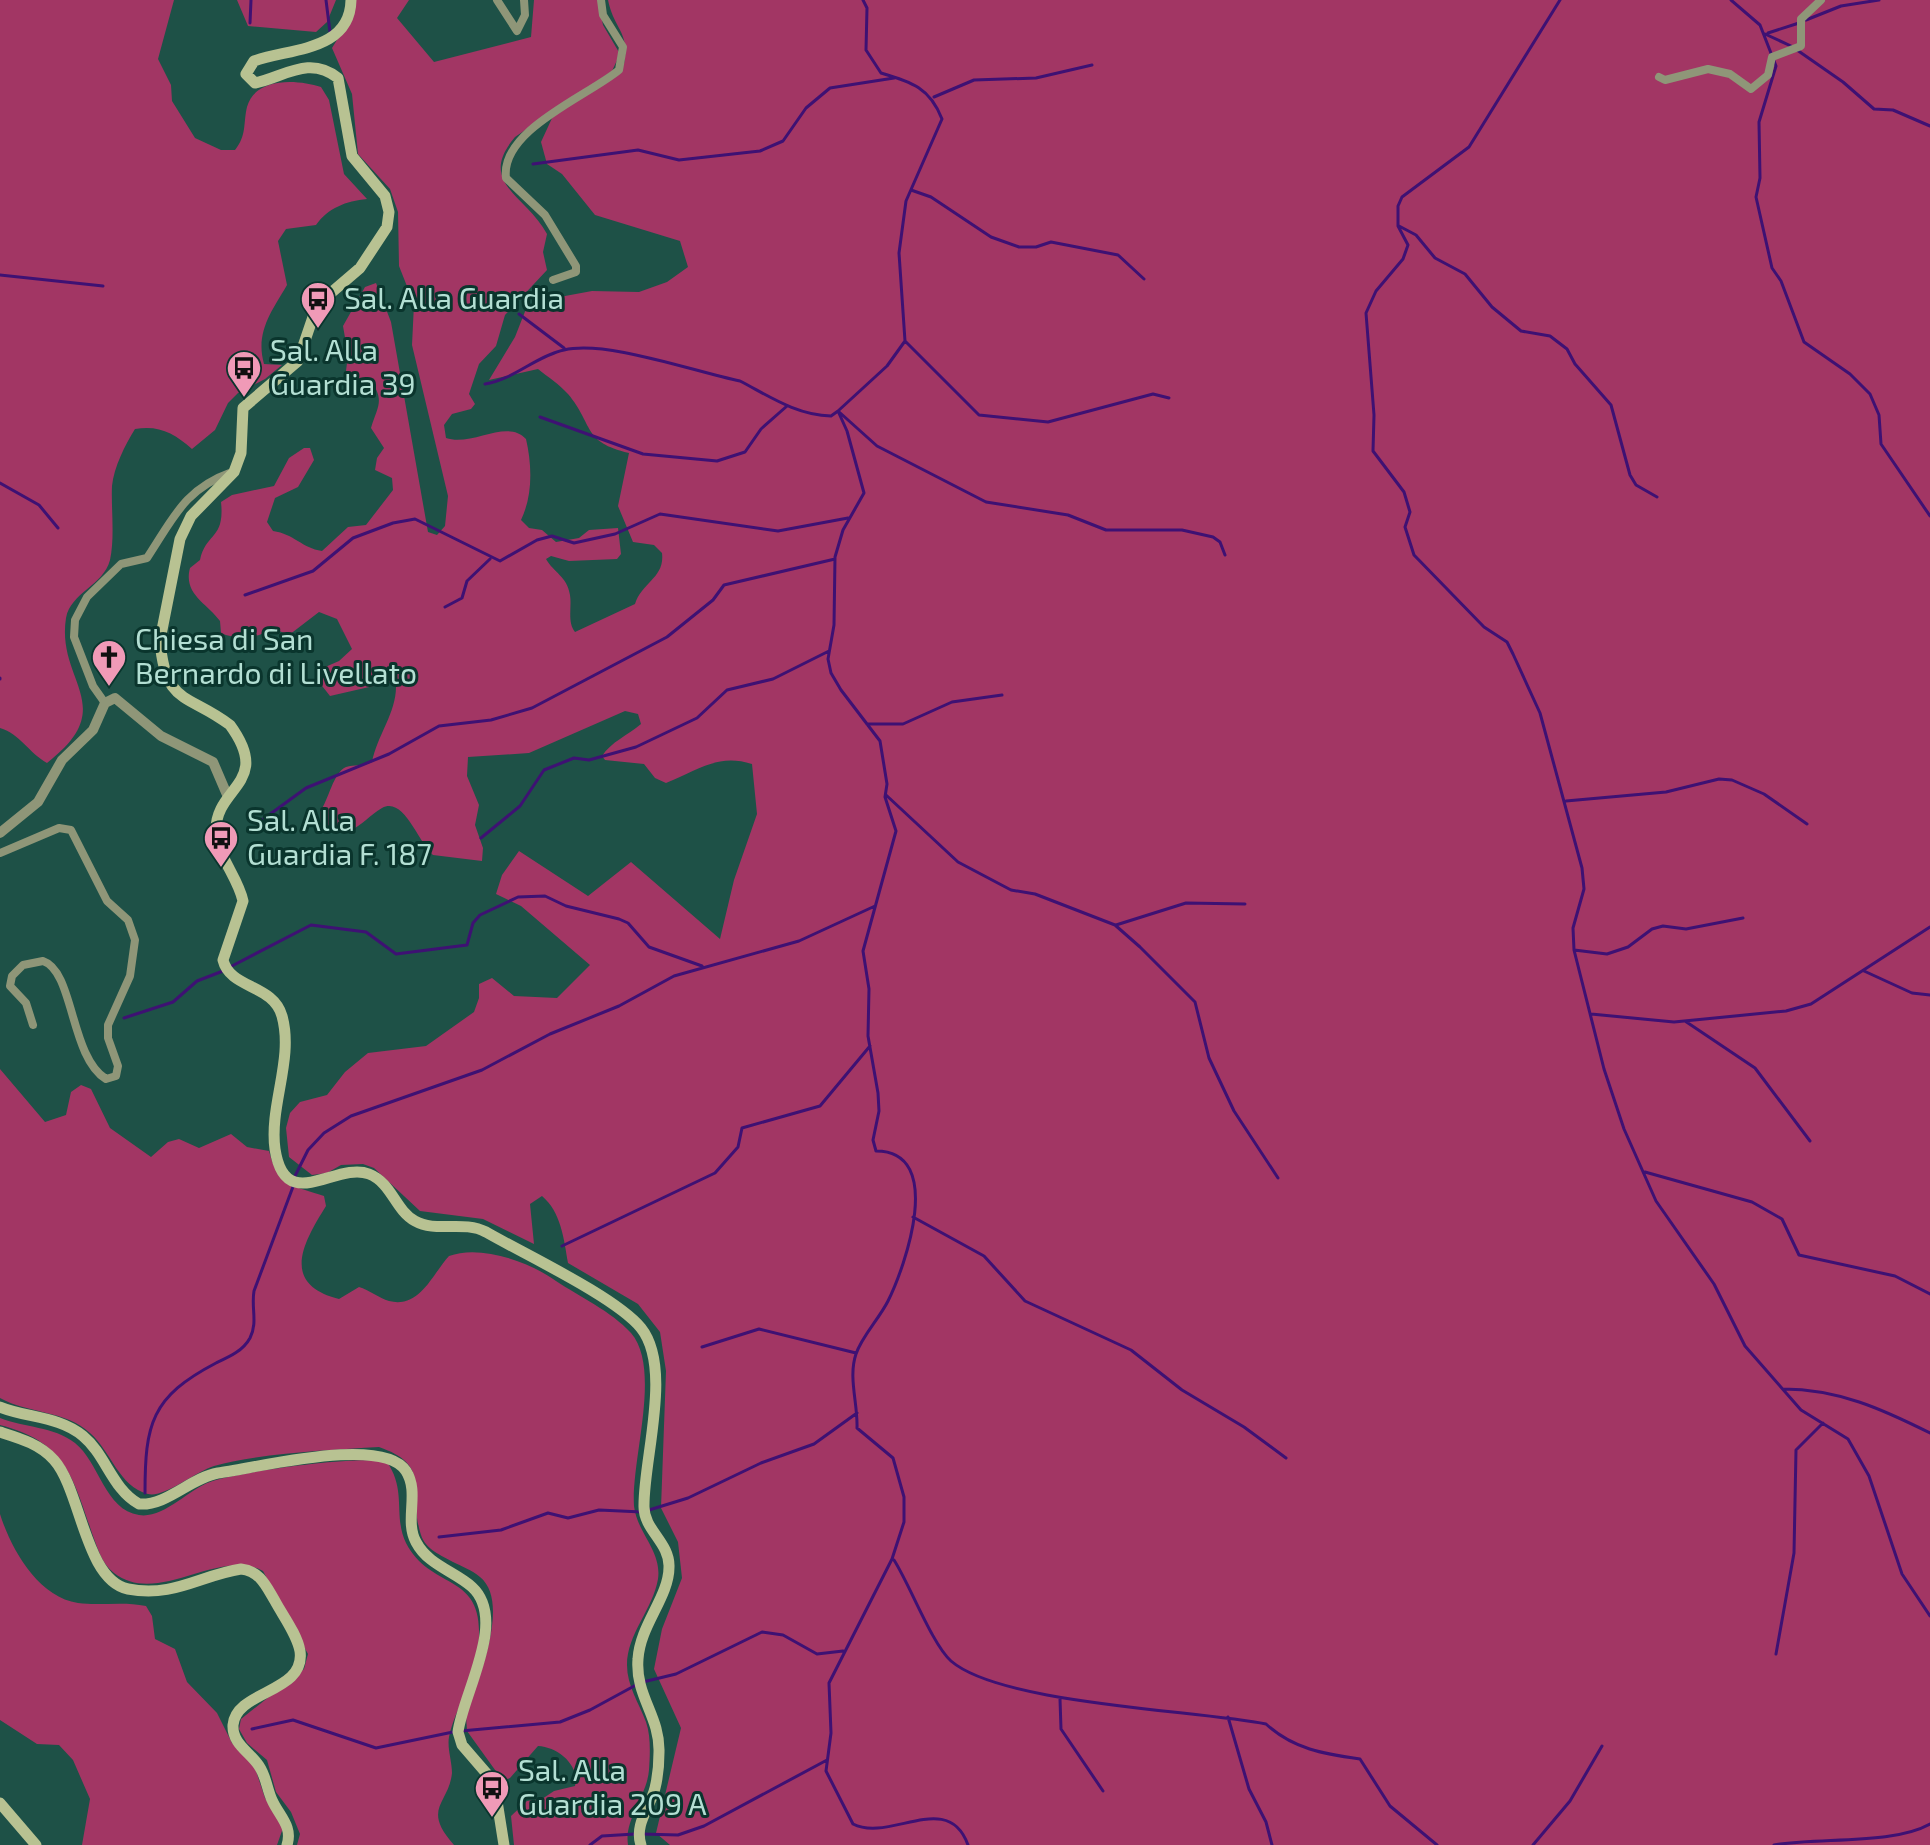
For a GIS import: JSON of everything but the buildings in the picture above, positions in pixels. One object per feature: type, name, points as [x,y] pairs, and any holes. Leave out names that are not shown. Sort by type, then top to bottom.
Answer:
[{"type":"main road","points":[[351,0],[348,17],[331,38],[318,45],[254,61],[246,74],[255,83],[288,69],[310,67],[330,72],[338,78],[352,156],[385,196],[389,212],[387,227],[360,268],[332,292],[313,317],[298,361],[243,408],[241,453],[234,472],[184,526],[160,640],[163,667],[174,691],[193,705],[222,719],[235,732],[246,771],[244,780],[228,797],[218,818],[217,842],[243,901],[223,960],[233,977],[272,998],[282,1017],[284,1047],[275,1142],[283,1171],[291,1180],[308,1185],[354,1171],[369,1174],[385,1185],[414,1220],[479,1228],[616,1306],[640,1328],[649,1345],[654,1368],[653,1408],[643,1506],[649,1524],[664,1544],[669,1568],[643,1631],[638,1656],[638,1687],[656,1724],[659,1750],[654,1791],[638,1830],[641,1845]]},
{"type":"main road","points":[[0,1407],[70,1426],[94,1448],[124,1492],[139,1504],[156,1502],[199,1477],[218,1473],[344,1454],[381,1456],[398,1462],[411,1482],[412,1530],[416,1542],[431,1560],[469,1584],[483,1605],[483,1640],[458,1732],[462,1745],[494,1782],[504,1845]]},
{"type":"main road","points":[[0,1432],[22,1439],[54,1460],[99,1564],[119,1586],[144,1590],[179,1588],[241,1569],[252,1571],[265,1583],[295,1639],[299,1661],[291,1677],[238,1713],[233,1729],[237,1741],[261,1768],[272,1801],[287,1823],[287,1845]]},
{"type":"main road","points":[[0,1803],[36,1845]]},
{"type":"street","points":[[497,0],[517,31],[525,15],[524,0]]},
{"type":"street","points":[[553,280],[576,272],[576,266],[545,215],[506,178],[506,166],[512,150],[542,121],[619,70],[623,47],[603,15],[601,0]]},
{"type":"street","points":[[1659,77],[1665,80],[1708,69],[1730,74],[1751,89],[1768,75],[1772,57],[1801,46],[1801,19],[1821,0]]},
{"type":"street","points":[[105,703],[93,686],[74,637],[80,609],[121,564],[147,558],[167,521],[193,495],[234,472]]},
{"type":"street","points":[[0,833],[38,802],[62,760],[93,730],[105,703],[115,698],[161,736],[213,762],[228,797]]},
{"type":"street","points":[[0,853],[66,827],[76,837],[107,901],[128,920],[135,940],[130,976],[111,1013],[108,1032],[118,1066],[116,1076],[102,1077],[88,1058],[53,965],[38,961],[23,965],[12,976],[10,986],[26,1003],[33,1025]]},
{"type":"shaded area","points":[[0,0],[174,0],[158,59],[171,85],[172,101],[195,138],[221,150],[235,150],[243,134],[251,97],[259,90],[268,85],[289,82],[321,87],[329,100],[344,174],[367,199],[338,206],[316,225],[286,229],[278,241],[287,285],[266,322],[262,352],[264,364],[282,365],[265,379],[238,393],[228,403],[215,430],[192,449],[159,429],[135,429],[131,435],[113,479],[110,560],[101,576],[74,602],[66,618],[65,640],[83,709],[80,725],[69,743],[47,763],[0,728]]},
{"type":"shaded area","points":[[237,0],[336,0],[327,22],[316,32],[248,26]]},
{"type":"shaded area","points":[[356,0],[409,0],[397,18],[434,62],[531,37],[534,0],[598,0],[603,25],[620,54],[612,71],[515,137],[504,153],[501,166],[503,178],[547,234],[543,252],[547,270],[505,315],[496,346],[479,364],[469,394],[475,404],[471,409],[452,414],[444,425],[446,438],[456,440],[509,431],[526,439],[530,480],[528,500],[521,520],[529,528],[542,530],[556,542],[579,538],[589,530],[618,528],[621,554],[617,559],[569,561],[551,556],[546,559],[568,589],[571,624],[575,632],[635,604],[660,568],[662,553],[654,545],[633,542],[618,506],[629,453],[603,444],[596,438],[568,394],[538,369],[489,380],[515,337],[526,309],[538,301],[592,291],[639,292],[667,282],[688,267],[680,241],[595,215],[562,174],[547,164],[541,142],[553,116],[624,64],[625,44],[608,0],[1930,0],[1930,1845],[670,1845],[656,1833],[681,1728],[654,1669],[662,1629],[682,1578],[678,1542],[661,1508],[666,1371],[660,1332],[638,1304],[568,1263],[558,1218],[542,1196],[530,1204],[534,1244],[483,1219],[420,1211],[374,1168],[363,1164],[341,1165],[327,1173],[312,1175],[289,1157],[286,1128],[290,1113],[300,1102],[327,1095],[345,1072],[368,1053],[426,1046],[474,1012],[479,998],[479,984],[492,978],[514,996],[557,998],[590,965],[521,906],[496,894],[502,875],[519,851],[588,896],[631,862],[720,939],[734,880],[757,814],[752,764],[718,762],[666,783],[655,778],[644,764],[605,760],[602,756],[610,747],[641,724],[638,714],[625,711],[529,753],[468,757],[467,776],[479,805],[475,825],[483,848],[482,861],[433,855],[404,814],[390,806],[382,808],[350,831],[320,823],[320,812],[334,780],[342,770],[372,762],[393,706],[396,687],[391,682],[330,696],[319,682],[316,671],[339,661],[352,649],[337,619],[319,612],[289,635],[272,628],[254,636],[233,637],[221,633],[220,621],[193,591],[190,568],[200,560],[206,544],[218,530],[221,502],[232,495],[274,486],[289,458],[304,448],[310,448],[314,460],[298,487],[275,498],[267,522],[273,531],[322,551],[348,527],[366,525],[393,490],[392,478],[375,470],[377,458],[384,448],[371,428],[379,403],[377,393],[370,379],[345,379],[348,355],[343,326],[365,287],[376,283],[391,322],[428,532],[437,535],[445,526],[448,496],[412,345],[414,304],[399,266],[398,212],[390,189],[358,154],[352,94],[332,48],[354,12]]},
{"type":"shaded area","points":[[0,1069],[45,1122],[66,1115],[71,1092],[81,1085],[91,1089],[110,1128],[151,1157],[168,1142],[179,1139],[199,1148],[231,1134],[247,1147],[269,1151],[277,1172],[289,1183],[324,1196],[326,1206],[310,1234],[302,1261],[303,1273],[309,1283],[321,1292],[339,1299],[359,1287],[385,1300],[409,1300],[425,1288],[449,1256],[475,1252],[504,1257],[533,1267],[605,1311],[631,1333],[640,1349],[645,1391],[634,1506],[656,1560],[658,1579],[628,1654],[629,1680],[648,1727],[650,1752],[647,1780],[629,1826],[628,1845],[514,1845],[511,1816],[527,1801],[542,1799],[554,1791],[575,1786],[574,1771],[566,1758],[538,1746],[510,1778],[503,1781],[467,1731],[466,1716],[489,1644],[493,1605],[489,1589],[480,1577],[426,1545],[417,1520],[413,1472],[396,1454],[379,1447],[253,1458],[214,1466],[162,1492],[148,1494],[138,1490],[122,1476],[97,1441],[80,1426],[0,1398]]},
{"type":"shaded area","points":[[0,1418],[58,1433],[75,1443],[118,1504],[139,1515],[157,1513],[202,1486],[224,1478],[326,1463],[387,1462],[397,1483],[400,1523],[406,1543],[417,1559],[430,1570],[468,1595],[476,1609],[479,1628],[477,1656],[449,1737],[452,1773],[438,1814],[444,1833],[454,1845],[297,1845],[300,1834],[291,1812],[276,1792],[267,1760],[247,1743],[239,1729],[241,1719],[304,1669],[308,1654],[263,1571],[245,1566],[227,1566],[150,1584],[131,1582],[114,1573],[101,1556],[64,1465],[40,1441],[0,1425]]},
{"type":"shaded area","points":[[0,1514],[19,1556],[50,1591],[78,1603],[146,1606],[152,1616],[155,1639],[175,1649],[187,1682],[217,1713],[232,1743],[254,1765],[265,1798],[283,1828],[277,1845],[82,1845],[90,1799],[73,1760],[59,1745],[37,1744],[0,1720]]},
{"type":"waterway","points":[[250,23],[251,0]]},
{"type":"waterway","points":[[326,0],[330,32]]},
{"type":"waterway","points":[[863,0],[867,8],[866,50],[881,73],[926,93],[942,119],[906,201],[899,253],[905,341],[887,366],[838,411],[847,431],[864,493],[843,530],[835,557],[834,625],[828,659],[831,673],[841,690],[880,741],[887,784],[885,797],[896,831],[863,951],[869,989],[868,1036],[879,1111],[873,1140],[876,1151],[897,1156],[910,1170],[915,1189],[915,1213],[895,1285],[859,1347],[853,1372],[857,1428],[893,1458],[904,1497],[904,1522],[892,1559],[829,1683],[831,1733],[826,1771],[853,1824],[868,1828],[933,1819],[947,1821],[959,1829],[968,1845]]},
{"type":"waterway","points":[[1560,0],[1469,147],[1402,197],[1398,206],[1398,226],[1408,245],[1403,259],[1376,291],[1366,313],[1374,415],[1373,451],[1404,492],[1410,512],[1405,527],[1414,555],[1484,627],[1507,642],[1540,713],[1582,868],[1584,889],[1573,928],[1574,950],[1604,1069],[1624,1129],[1656,1201],[1714,1284],[1745,1346],[1801,1410],[1848,1439],[1869,1476],[1902,1574],[1930,1616]]},
{"type":"waterway","points":[[1731,0],[1760,25],[1776,66],[1759,122],[1760,178],[1756,197],[1772,268],[1781,281],[1804,342],[1850,374],[1870,394],[1879,415],[1881,444],[1930,516]]},
{"type":"waterway","points":[[1806,20],[1841,6],[1879,0]]},
{"type":"waterway","points":[[1768,33],[1799,23]]},
{"type":"waterway","points":[[1765,34],[1791,46]]},
{"type":"waterway","points":[[1797,50],[1843,82],[1874,109],[1893,110],[1930,126]]},
{"type":"waterway","points":[[934,97],[974,80],[1036,78],[1092,65]]},
{"type":"waterway","points":[[533,164],[638,150],[679,160],[760,151],[783,141],[806,108],[830,88],[894,78]]},
{"type":"waterway","points":[[911,190],[931,197],[991,237],[1019,247],[1036,247],[1051,242],[1118,255],[1144,279]]},
{"type":"waterway","points":[[1399,226],[1416,235],[1435,258],[1465,274],[1492,307],[1521,331],[1550,336],[1567,349],[1575,364],[1611,405],[1630,475],[1636,485],[1657,497]]},
{"type":"waterway","points":[[0,275],[103,286]]},
{"type":"waterway","points":[[519,314],[564,348]]},
{"type":"waterway","points":[[905,341],[979,415],[1048,422],[1153,394],[1169,398]]},
{"type":"waterway","points":[[485,384],[564,350],[603,349],[650,358],[740,381],[783,404],[806,412],[831,416],[838,411],[877,446],[986,502],[1068,515],[1106,530],[1182,530],[1213,537],[1220,542],[1225,555]]},
{"type":"waterway","points":[[540,417],[643,454],[717,461],[745,452],[761,429],[787,406]]},
{"type":"waterway","points":[[0,483],[39,505],[58,528]]},
{"type":"waterway","points":[[245,595],[313,571],[353,538],[393,523],[415,519],[500,561],[537,540],[552,536],[574,543],[615,534],[660,514],[778,531],[848,518]]},
{"type":"waterway","points":[[445,607],[462,598],[467,581],[490,559]]},
{"type":"waterway","points":[[262,820],[306,788],[389,754],[439,726],[491,720],[532,708],[667,637],[713,600],[724,585],[835,559]]},
{"type":"waterway","points":[[481,838],[520,806],[544,770],[574,758],[589,760],[636,747],[697,718],[727,690],[773,679],[829,651]]},
{"type":"waterway","points":[[867,724],[903,724],[952,702],[1002,695]]},
{"type":"waterway","points":[[1566,801],[1666,792],[1719,779],[1732,780],[1764,794],[1807,824]]},
{"type":"waterway","points":[[886,795],[958,862],[1011,890],[1035,894],[1115,925],[1140,947],[1195,1002],[1209,1058],[1234,1111],[1278,1178]]},
{"type":"waterway","points":[[230,967],[311,925],[366,932],[396,954],[467,945],[473,923],[480,915],[518,897],[545,896],[566,906],[628,923],[649,947],[702,966]]},
{"type":"waterway","points":[[1116,925],[1186,903],[1245,904]]},
{"type":"waterway","points":[[295,1176],[308,1150],[324,1133],[351,1116],[482,1070],[550,1034],[619,1006],[674,976],[799,941],[875,906]]},
{"type":"waterway","points":[[1574,950],[1607,954],[1628,947],[1652,929],[1663,926],[1686,929],[1743,918]]},
{"type":"waterway","points":[[1591,1014],[1674,1022],[1786,1011],[1811,1004],[1930,927]]},
{"type":"waterway","points":[[124,1018],[173,1002],[197,981],[223,971]]},
{"type":"waterway","points":[[1864,971],[1912,993],[1930,995]]},
{"type":"waterway","points":[[1685,1021],[1755,1068],[1810,1141]]},
{"type":"waterway","points":[[562,1246],[715,1173],[738,1147],[742,1128],[820,1106],[870,1046]]},
{"type":"waterway","points":[[1645,1172],[1752,1202],[1782,1219],[1799,1255],[1895,1276],[1930,1294]]},
{"type":"waterway","points":[[145,1493],[150,1431],[165,1401],[194,1376],[240,1350],[250,1338],[254,1326],[254,1291],[294,1184]]},
{"type":"waterway","points":[[913,1217],[984,1256],[1025,1301],[1131,1350],[1182,1390],[1244,1427],[1286,1458]]},
{"type":"waterway","points":[[702,1347],[759,1329],[856,1353]]},
{"type":"waterway","points":[[1783,1389],[1822,1392],[1859,1402],[1930,1433]]},
{"type":"waterway","points":[[649,1510],[688,1498],[761,1463],[814,1444],[857,1413]]},
{"type":"waterway","points":[[1776,1654],[1794,1553],[1796,1450],[1823,1423]]},
{"type":"waterway","points":[[439,1537],[501,1530],[548,1513],[568,1518],[599,1510],[642,1512]]},
{"type":"waterway","points":[[894,1560],[944,1653],[951,1661],[976,1675],[1011,1687],[1054,1696],[1266,1724],[1298,1745],[1360,1759],[1390,1806],[1437,1845]]},
{"type":"waterway","points":[[643,1682],[676,1674],[762,1632],[783,1635],[817,1654],[843,1651]]},
{"type":"waterway","points":[[461,1731],[560,1722],[636,1685]]},
{"type":"waterway","points":[[1060,1699],[1061,1729],[1103,1791]]},
{"type":"waterway","points":[[1228,1717],[1249,1789],[1266,1822],[1272,1845]]},
{"type":"waterway","points":[[252,1729],[293,1720],[376,1748],[453,1732]]},
{"type":"waterway","points":[[1533,1845],[1570,1801],[1602,1746]]},
{"type":"waterway","points":[[642,1834],[678,1835],[704,1826],[827,1760]]},
{"type":"waterway","points":[[1774,1845],[1876,1838],[1915,1831],[1930,1824]]},
{"type":"waterway","points":[[590,1845],[602,1836],[635,1834]]},
{"type":"place","name":"Sal. Alla Guardia","points":[[318,330]]},
{"type":"place","name":"Sal. Alla Guardia 39","points":[[244,399]]},
{"type":"place","name":"Chiesa di San Bernardo di Livellato","points":[[109,688]]},
{"type":"place","name":"Sal. Alla Guardia F. 187","points":[[221,869]]},
{"type":"place","name":"Sal. Alla Guardia 209 A","points":[[492,1819]]}]
